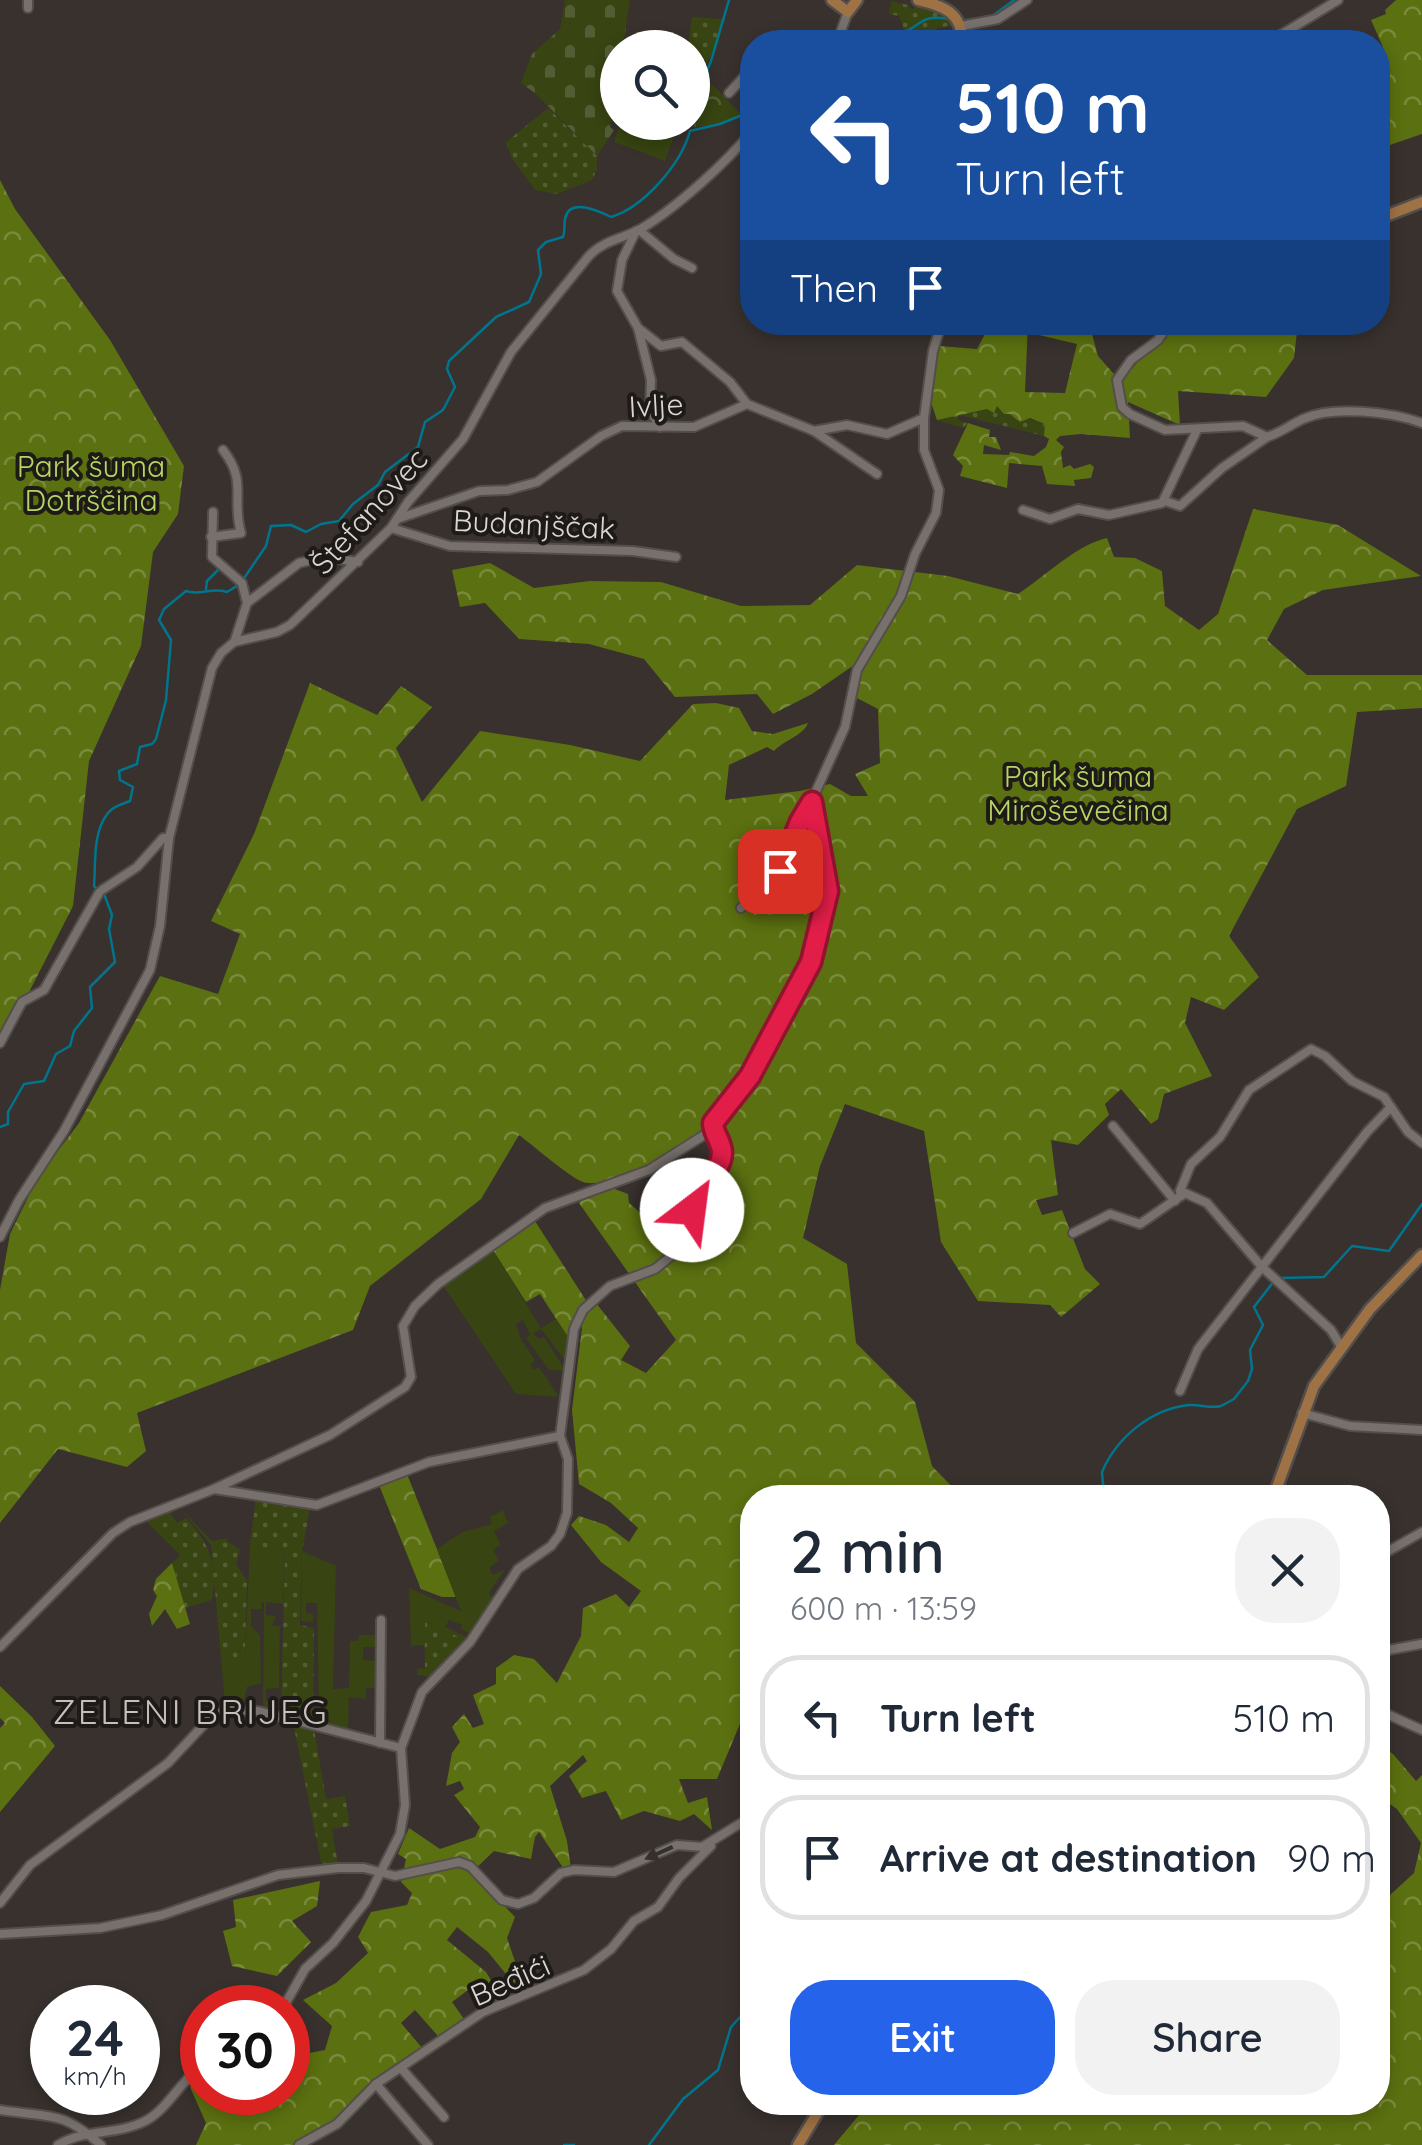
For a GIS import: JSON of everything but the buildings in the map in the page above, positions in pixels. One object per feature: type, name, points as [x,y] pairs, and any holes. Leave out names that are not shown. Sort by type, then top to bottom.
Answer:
[{"type":"main road","points":[[832,0],[852,4]]},
{"type":"main road","points":[[918,0],[933,2],[959,22],[960,30]]},
{"type":"main road","points":[[1390,214],[1422,202]]},
{"type":"main road","points":[[1277,1485],[1314,1386],[1370,1309],[1422,1255]]},
{"type":"main road","points":[[798,2145],[816,2115]]},
{"type":"street","points":[[959,22],[998,19],[1027,0]]},
{"type":"street","points":[[1289,30],[1338,0]]},
{"type":"street","points":[[842,30],[852,4]]},
{"type":"street","points":[[729,93],[740,81]]},
{"type":"street","name":"Štefanovec","points":[[234,642],[282,630],[358,562],[391,528],[463,439],[512,352],[588,256],[602,244],[638,231],[740,147]]},
{"type":"street","points":[[660,428],[650,410],[651,380],[638,328],[617,291],[622,260],[638,231],[692,268]]},
{"type":"street","points":[[638,328],[661,346],[682,342],[730,382],[747,404],[814,431],[877,474]]},
{"type":"street","points":[[741,908],[780,871],[845,727],[853,684],[864,655],[901,596],[915,554],[936,513],[938,490],[924,450],[924,418],[938,335]]},
{"type":"street","points":[[1161,335],[1131,360],[1118,380],[1120,399],[1130,414],[1165,430],[1242,426],[1267,437]]},
{"type":"street","name":"Ivlje","points":[[397,518],[479,490],[508,490],[536,482],[601,436],[622,426],[694,427],[747,404]]},
{"type":"street","points":[[1023,510],[1050,519],[1078,509],[1109,515],[1165,501],[1180,506],[1222,468],[1267,437],[1305,418],[1331,413],[1398,414],[1422,423]]},
{"type":"street","points":[[814,431],[847,425],[887,434],[924,418]]},
{"type":"street","points":[[1165,501],[1197,430]]},
{"type":"street","points":[[212,537],[240,533],[239,474],[224,450]]},
{"type":"street","points":[[0,1238],[18,1200],[64,1131],[150,970],[160,926],[169,838],[208,679],[216,659],[234,642],[246,603],[240,582],[212,557],[213,512]]},
{"type":"street","name":"Budanjščak","points":[[391,528],[450,546],[634,551],[676,556]]},
{"type":"street","points":[[246,603],[298,563],[325,557],[358,562]]},
{"type":"street","points":[[0,1646],[113,1533],[130,1522],[214,1489],[338,1430],[405,1387],[411,1377],[403,1331],[407,1317],[438,1284],[495,1241],[545,1208],[649,1170],[712,1130],[718,1115],[750,1076],[811,962],[828,891],[812,802]]},
{"type":"street","points":[[1,1041],[22,1002],[44,990],[100,891],[138,867],[163,838],[169,838]]},
{"type":"street","points":[[1178,1199],[1191,1164],[1228,1126],[1249,1090],[1311,1049],[1325,1056],[1352,1081],[1384,1097],[1408,1132],[1422,1143]]},
{"type":"street","points":[[1180,1391],[1198,1349],[1367,1132],[1391,1107]]},
{"type":"street","points":[[1113,1126],[1178,1199]]},
{"type":"street","points":[[295,1985],[304,1969],[333,1943],[366,1901],[402,1826],[401,1748],[427,1684],[470,1642],[518,1569],[551,1546],[560,1534],[567,1513],[568,1459],[560,1436],[578,1318],[610,1286],[655,1269],[682,1247],[690,1232],[698,1191],[721,1158],[720,1142],[712,1130]]},
{"type":"street","points":[[1073,1233],[1110,1214],[1140,1224],[1178,1199],[1193,1194],[1207,1202],[1262,1267],[1331,1330],[1342,1348]]},
{"type":"street","points":[[1302,1413],[1350,1426],[1422,1430]]},
{"type":"street","points":[[214,1489],[318,1505],[428,1462],[560,1436]]},
{"type":"street","points":[[1390,1550],[1422,1532]]},
{"type":"street","points":[[380,1743],[381,1620]]},
{"type":"street","points":[[1390,1650],[1421,1644]]},
{"type":"street","points":[[0,1903],[30,1866],[168,1763],[212,1716],[224,1710],[258,1711],[401,1748]]},
{"type":"street","points":[[1390,1715],[1422,1730]]},
{"type":"street","points":[[0,1934],[115,1925],[162,1914],[278,1874],[338,1868],[412,1874],[459,1862],[470,1866],[502,1900],[518,1904],[534,1898],[561,1874],[574,1870],[614,1872],[676,1845],[702,1847],[740,1827]]},
{"type":"street","name":"Beđići","points":[[298,2145],[336,2124],[376,2084],[483,2012],[584,1970],[611,1949],[634,1921],[658,1907],[678,1878],[721,1836]]},
{"type":"street","points":[[401,2068],[444,2117]]},
{"type":"street","points":[[58,2145],[89,2134],[109,2134],[151,2118],[180,2084]]},
{"type":"street","points":[[376,2084],[428,2145]]},
{"type":"street","points":[[0,2110],[62,2118],[100,2145]]},
{"type":"green space","points":[[565,0],[630,0],[626,30],[600,30],[600,140],[607,140],[597,156],[521,83],[532,54],[560,29]]},
{"type":"green space","points":[[1396,0],[1422,0],[1422,134],[1390,145],[1390,30],[1375,30],[1371,20],[1386,14],[1385,10]]},
{"type":"green space","points":[[891,1],[908,5],[912,10],[914,7],[938,11],[955,25],[936,30],[904,30],[899,16],[889,14]]},
{"type":"green space","points":[[692,17],[723,19],[719,41],[710,57],[710,30],[690,30]]},
{"type":"green space","points":[[712,84],[740,113],[725,123],[710,125]]},
{"type":"green space","points":[[548,108],[597,156],[592,180],[557,194],[535,190],[511,157],[506,142]]},
{"type":"green space","points":[[615,140],[673,140],[665,161]]},
{"type":"green space","name":"Park šuma Dotrščina","points":[[0,180],[15,209],[110,340],[184,466],[178,514],[153,552],[141,646],[89,761],[73,906],[0,1049]]},
{"type":"green space","points":[[985,335],[1027,335],[1025,392],[1065,393],[1077,344],[1039,335],[1092,335],[1098,356],[1121,382],[1167,335],[1297,335],[1294,358],[1266,397],[1178,391],[1180,425],[1128,402],[1130,438],[1060,436],[1056,440],[1064,447],[1063,468],[1090,464],[1094,467],[1091,478],[1074,480],[1075,486],[1047,484],[1042,466],[1009,463],[1007,488],[960,476],[963,466],[953,455],[968,423],[990,430],[989,437],[996,437],[1001,450],[984,445],[983,454],[1010,452],[1034,456],[1046,447],[1049,439],[1044,436],[1045,424],[1030,418],[1020,422],[997,406],[994,413],[987,409],[937,420],[929,396],[939,346],[977,349]]},
{"type":"green space","points":[[997,405],[1010,414],[1045,423],[1044,436],[959,415],[958,420],[968,423],[963,428],[937,420]]},
{"type":"green space","name":"Park šuma Miroševečina","points":[[1253,509],[1338,525],[1421,576],[1323,590],[1284,609],[1267,640],[1307,675],[1422,675],[1422,708],[1357,712],[1346,786],[1297,809],[1229,936],[1259,977],[1224,1010],[1191,997],[1185,1023],[1212,1076],[1164,1094],[1158,1119],[1151,1124],[1121,1089],[1105,1104],[1109,1115],[1078,1145],[1051,1140],[1058,1195],[1036,1200],[1042,1215],[1062,1210],[1085,1269],[1100,1284],[1061,1317],[1050,1305],[978,1301],[941,1242],[924,1131],[845,1104],[820,1166],[803,1238],[847,1264],[856,1343],[915,1402],[932,1466],[950,1485],[740,1485],[740,1724],[717,1779],[679,1779],[688,1803],[707,1797],[712,1830],[694,1814],[680,1821],[644,1811],[621,1820],[606,1791],[582,1798],[569,1776],[587,1761],[583,1755],[550,1786],[571,1869],[564,1869],[539,1832],[531,1859],[494,1851],[472,1872],[515,1917],[507,1938],[519,1973],[514,1984],[488,1952],[457,1927],[447,1940],[486,1972],[502,1998],[496,2001],[476,1984],[452,2002],[464,2019],[438,2036],[415,2010],[401,2023],[423,2049],[307,2145],[196,2145],[206,2123],[202,2115],[310,2115],[310,2053],[325,2050],[332,2026],[310,2006],[310,1996],[336,1983],[368,1953],[358,1937],[371,1912],[407,1905],[412,1893],[401,1882],[406,1859],[398,1854],[409,1828],[440,1849],[475,1837],[480,1827],[454,1795],[464,1789],[460,1781],[446,1786],[452,1753],[460,1742],[452,1727],[464,1714],[473,1728],[484,1724],[473,1695],[496,1684],[496,1668],[514,1655],[534,1659],[557,1683],[581,1636],[583,1608],[616,1594],[629,1607],[641,1591],[601,1562],[571,1525],[579,1516],[606,1525],[629,1542],[638,1528],[611,1503],[579,1484],[572,1410],[582,1328],[579,1316],[570,1340],[540,1294],[526,1302],[491,1247],[533,1218],[589,1305],[596,1303],[630,1346],[621,1360],[646,1373],[676,1340],[579,1203],[590,1189],[612,1188],[628,1194],[629,1203],[644,1216],[672,1256],[723,1149],[705,1133],[645,1166],[595,1183],[577,1179],[519,1135],[481,1199],[370,1286],[353,1330],[137,1413],[146,1451],[127,1467],[58,1449],[0,1523],[0,1290],[10,1234],[37,1179],[79,1123],[160,976],[218,994],[240,934],[211,921],[254,834],[310,683],[377,715],[401,686],[432,707],[396,748],[422,802],[480,731],[640,761],[693,704],[716,703],[739,708],[752,731],[773,734],[808,723],[774,751],[767,747],[729,765],[725,800],[830,784],[851,796],[868,796],[855,774],[880,763],[878,709],[855,697],[860,661],[812,694],[773,714],[757,694],[675,697],[644,659],[589,644],[519,639],[485,603],[460,607],[452,570],[490,563],[534,588],[590,581],[661,582],[741,606],[810,605],[857,565],[948,576],[1018,594],[1073,554],[1107,538],[1114,557],[1135,558],[1162,571],[1165,606],[1199,630],[1218,614]]},
{"type":"green space","points":[[491,1247],[541,1328],[556,1319],[570,1340],[567,1363],[541,1329],[534,1333],[538,1339],[544,1337],[566,1371],[549,1370],[526,1338],[530,1335],[523,1320],[516,1324],[535,1360],[530,1365],[534,1370],[539,1367],[559,1397],[516,1394],[442,1284],[475,1258],[481,1261],[478,1256]]},
{"type":"green space","points":[[407,1474],[456,1597],[442,1597],[421,1589],[379,1485]]},
{"type":"green space","points":[[256,1498],[310,1508],[302,1552],[300,1625],[314,1628],[313,1721],[285,1715],[281,1710],[285,1549],[250,1543]]},
{"type":"green space","points":[[173,1506],[177,1509],[171,1514],[177,1523],[186,1518],[206,1546],[213,1565],[212,1600],[185,1608],[172,1563],[180,1555],[143,1518]]},
{"type":"green space","points":[[178,1506],[212,1541],[229,1538],[226,1540],[240,1550],[236,1564],[247,1581],[245,1658],[221,1658],[211,1545]]},
{"type":"green space","points":[[503,1510],[508,1523],[494,1531],[501,1545],[493,1550],[499,1560],[489,1568],[493,1575],[505,1569],[489,1593],[493,1599],[469,1633],[449,1620],[445,1627],[467,1637],[465,1640],[425,1621],[425,1645],[411,1646],[409,1588],[461,1611],[437,1549],[462,1532],[492,1524],[490,1517]]},
{"type":"green space","points":[[250,1543],[262,1548],[285,1548],[283,1604],[266,1602],[266,1615],[276,1616],[272,1625],[280,1626],[279,1688],[266,1689],[266,1701],[271,1701],[271,1708],[278,1708],[278,1712],[263,1708],[264,1602],[261,1609],[251,1609],[251,1626],[260,1635],[261,1683],[247,1687],[243,1705],[225,1705],[221,1658],[245,1658]]},
{"type":"green space","points":[[302,1551],[336,1566],[333,1689],[349,1688],[350,1641],[358,1641],[359,1635],[379,1635],[379,1647],[363,1647],[363,1660],[379,1661],[378,1688],[366,1688],[366,1699],[349,1697],[348,1730],[319,1722],[317,1603],[306,1603],[306,1613],[313,1614],[313,1622],[301,1621]]},
{"type":"green space","points":[[172,1563],[190,1624],[177,1629],[165,1609],[152,1626],[149,1614],[157,1596],[153,1590],[156,1579]]},
{"type":"green space","points":[[424,1620],[468,1641],[431,1677],[417,1675],[417,1669],[425,1668]]},
{"type":"green space","points":[[0,1686],[55,1746],[0,1812],[0,1728],[5,1723],[0,1718]]},
{"type":"green space","points":[[293,1723],[314,1729],[326,1799],[345,1796],[350,1826],[332,1829],[338,1865],[322,1866]]},
{"type":"green space","points":[[1390,1752],[1416,1781],[1422,1775],[1422,2145],[834,2145],[859,2115],[1390,2115],[1390,1895],[1414,1873],[1421,1843],[1390,1804]]},
{"type":"green space","points":[[320,1881],[317,1906],[292,1921],[311,1942],[277,1976],[232,1966],[223,1931],[236,1927],[233,1900]]},
{"type":"waterway","points":[[710,64],[729,0]]},
{"type":"waterway","name":"Štefanovec","points":[[991,17],[1014,0]]},
{"type":"waterway","name":"Štefanovec","points":[[907,30],[926,19],[954,20]]},
{"type":"waterway","name":"Štefanovec","points":[[962,20],[979,20]]},
{"type":"waterway","name":"Štefanovec","points":[[97,889],[94,886],[99,830],[110,811],[130,801],[133,787],[120,780],[119,771],[137,764],[140,747],[156,739],[166,700],[171,640],[159,620],[164,609],[186,591],[227,592],[240,584],[266,546],[271,526],[291,525],[306,532],[339,521],[378,485],[385,472],[418,447],[425,422],[443,410],[455,387],[447,369],[449,361],[496,317],[529,302],[541,274],[538,250],[546,242],[563,237],[568,212],[578,207],[611,217],[624,212],[660,183],[690,131],[740,116]]},
{"type":"waterway","points":[[206,589],[207,581],[220,568]]},
{"type":"waterway","name":"Štefanovec","points":[[0,1127],[8,1124],[8,1112],[24,1084],[44,1081],[56,1054],[70,1046],[74,1031],[92,1008],[90,987],[115,962],[109,929],[112,915],[104,894]]},
{"type":"waterway","points":[[1281,1278],[1324,1277],[1352,1246],[1389,1251],[1422,1204]]},
{"type":"waterway","points":[[1104,1485],[1102,1472],[1108,1459],[1126,1436],[1149,1419],[1175,1408],[1221,1406],[1234,1399],[1248,1381],[1252,1369],[1250,1350],[1263,1325],[1254,1307],[1274,1281]]},
{"type":"waterway","points":[[649,2145],[683,2099],[718,2070],[731,2027],[740,2017]]},
{"type":"waterway","points":[[564,2145],[574,2145]]},
{"type":"district","name":"ZELENI BRIJEG","points":[[191,1711]]},
{"type":"route","points":[[692,1210],[698,1191],[721,1158],[722,1148],[712,1130],[713,1123],[750,1076],[811,962],[828,891],[812,802],[780,871]]}]
